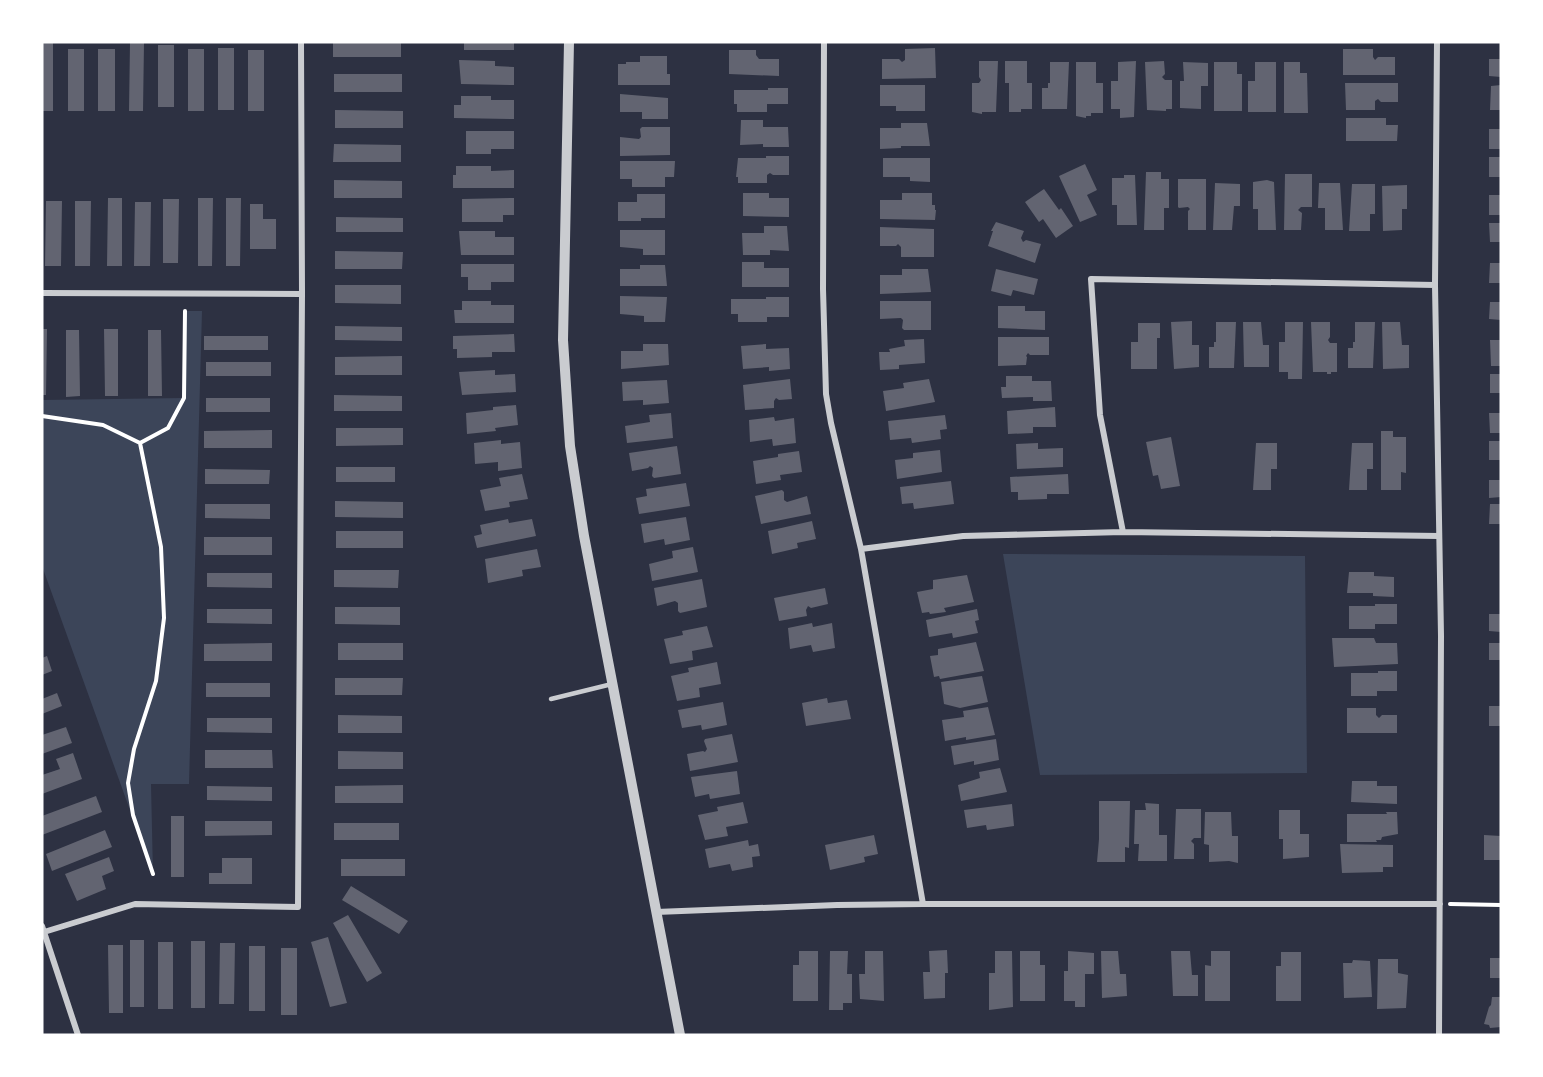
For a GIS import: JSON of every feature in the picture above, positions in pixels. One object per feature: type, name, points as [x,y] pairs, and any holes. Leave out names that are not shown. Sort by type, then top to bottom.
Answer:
[{"type":"street","points":[[78,1035],[43,929],[135,904],[298,907],[302,294],[301,42]]},
{"type":"street","points":[[569,42],[563,340],[570,446],[584,536],[680,1035]]},
{"type":"street","points":[[824,42],[823,289],[826,394],[861,549],[923,904]]},
{"type":"street","points":[[1437,42],[1435,285],[1441,636],[1439,1035]]},
{"type":"street","points":[[1122,532],[1100,416],[1091,279],[1435,285]]},
{"type":"street","points":[[42,293],[302,294]]},
{"type":"street","points":[[861,549],[963,536],[1122,532],[1439,536]]},
{"type":"street","points":[[656,912],[923,904],[1440,904]]},
{"type":"lane","points":[[551,699],[612,684]]},
{"type":"path","points":[[140,443],[168,428],[184,398],[185,311]]},
{"type":"path","points":[[42,416],[103,425],[140,443]]},
{"type":"path","points":[[140,443],[161,548],[164,618],[156,681],[134,749],[128,783],[133,815],[153,874]]},
{"type":"path","points":[[1440,904],[1501,905]]},
{"type":"shaded area","points":[[185,311],[202,311],[189,784],[151,784],[153,874],[42,566],[42,400],[184,398]]},
{"type":"shaded area","points":[[1003,554],[1305,556],[1307,773],[1040,775]]},
{"type":"building","points":[[333,42],[401,42],[401,57],[333,57]]},
{"type":"building","points":[[464,42],[514,42],[514,50],[464,50]]},
{"type":"building","points":[[42,43],[53,43],[53,111],[42,111]]},
{"type":"building","points":[[130,43],[144,43],[143,111],[129,111]]},
{"type":"building","points":[[158,45],[174,45],[174,107],[158,107]]},
{"type":"building","points":[[218,48],[234,48],[234,110],[218,110]]},
{"type":"building","points":[[935,48],[936,78],[882,79],[882,59],[899,59],[902,62],[905,60],[905,49]]},
{"type":"building","points":[[68,49],[84,49],[84,111],[68,111]]},
{"type":"building","points":[[98,49],[115,49],[115,111],[98,111]]},
{"type":"building","points":[[188,49],[204,49],[204,111],[188,111]]},
{"type":"building","points":[[1343,49],[1373,49],[1375,60],[1378,57],[1395,57],[1395,75],[1343,75]]},
{"type":"building","points":[[248,50],[264,50],[264,111],[248,111]]},
{"type":"building","points":[[729,50],[756,50],[759,59],[779,59],[779,76],[729,74]]},
{"type":"building","points":[[640,56],[667,56],[667,74],[670,74],[670,85],[618,85],[618,64],[640,62]]},
{"type":"building","points":[[1489,59],[1501,59],[1501,77],[1489,76]]},
{"type":"building","points":[[459,60],[495,61],[495,66],[514,67],[514,85],[461,84]]},
{"type":"building","points":[[979,61],[998,61],[996,112],[982,112],[982,114],[972,112],[972,83],[979,83],[981,80]]},
{"type":"building","points":[[1005,61],[1027,61],[1027,83],[1032,83],[1032,109],[1009,112],[1009,83],[1005,83]]},
{"type":"building","points":[[1136,61],[1134,117],[1120,118],[1120,109],[1111,109],[1111,81],[1118,81],[1118,62]]},
{"type":"building","points":[[1164,61],[1165,74],[1162,77],[1165,80],[1172,80],[1172,109],[1147,110],[1145,62]]},
{"type":"building","points":[[1050,62],[1069,62],[1067,109],[1042,109],[1042,88],[1048,88],[1048,83],[1050,83]]},
{"type":"building","points":[[1076,62],[1096,62],[1096,83],[1103,83],[1103,113],[1091,113],[1091,116],[1086,116],[1086,118],[1076,116]]},
{"type":"building","points":[[1183,62],[1208,63],[1208,86],[1201,86],[1201,109],[1180,108],[1180,81],[1184,81]]},
{"type":"building","points":[[1214,62],[1237,62],[1237,74],[1242,74],[1242,111],[1214,111]]},
{"type":"building","points":[[1255,62],[1276,62],[1276,112],[1248,112],[1248,81],[1255,81]]},
{"type":"building","points":[[1284,62],[1300,62],[1300,73],[1307,73],[1308,113],[1284,113]]},
{"type":"building","points":[[334,74],[402,74],[402,92],[334,92]]},
{"type":"building","points":[[1345,83],[1398,83],[1398,102],[1381,102],[1378,99],[1375,101],[1375,110],[1346,110]]},
{"type":"building","points":[[880,85],[925,85],[925,111],[896,111],[896,106],[880,106]]},
{"type":"building","points":[[1501,85],[1501,110],[1490,110],[1491,86]]},
{"type":"building","points":[[768,88],[788,88],[788,104],[767,104],[767,112],[737,112],[737,104],[734,104],[734,90],[768,90]]},
{"type":"building","points":[[620,94],[668,98],[668,119],[642,119],[642,112],[620,112]]},
{"type":"building","points":[[461,96],[491,96],[491,100],[514,100],[514,119],[454,118],[454,105],[461,105]]},
{"type":"building","points":[[335,110],[403,111],[403,128],[335,128]]},
{"type":"building","points":[[1346,118],[1386,118],[1386,125],[1398,125],[1397,141],[1346,141]]},
{"type":"building","points":[[741,120],[763,120],[763,127],[788,127],[789,147],[763,147],[763,144],[740,145]]},
{"type":"building","points":[[901,123],[927,123],[930,146],[880,149],[880,128],[901,128]]},
{"type":"building","points":[[642,127],[670,127],[670,155],[620,156],[620,137],[639,139]]},
{"type":"building","points":[[1489,129],[1501,129],[1501,149],[1489,149]]},
{"type":"building","points":[[466,131],[514,131],[514,149],[491,149],[491,154],[466,154]]},
{"type":"building","points":[[334,144],[401,145],[401,162],[333,162]]},
{"type":"building","points":[[766,156],[789,156],[789,175],[770,173],[767,175],[767,183],[738,183],[738,177],[736,177],[738,158],[766,158]]},
{"type":"building","points":[[1489,157],[1501,157],[1501,177],[1489,177]]},
{"type":"building","points":[[883,158],[930,158],[930,182],[910,181],[910,177],[883,177]]},
{"type":"building","points":[[620,161],[675,161],[674,177],[665,177],[665,187],[632,187],[632,179],[620,179]]},
{"type":"building","points":[[1085,164],[1097,190],[1087,195],[1097,215],[1080,222],[1059,176]]},
{"type":"building","points":[[456,166],[491,166],[491,171],[514,170],[514,188],[453,188]]},
{"type":"building","points":[[1146,172],[1161,172],[1161,179],[1169,179],[1169,208],[1164,208],[1164,230],[1144,230]]},
{"type":"building","points":[[1285,174],[1312,174],[1312,207],[1301,207],[1298,210],[1302,213],[1301,230],[1284,230]]},
{"type":"building","points":[[1124,175],[1135,175],[1137,225],[1117,225],[1117,205],[1112,205],[1112,178],[1124,178]]},
{"type":"building","points":[[1178,179],[1206,179],[1206,230],[1188,230],[1188,211],[1190,209],[1178,207]]},
{"type":"building","points":[[334,180],[402,181],[402,198],[334,198]]},
{"type":"building","points":[[1267,180],[1274,182],[1276,230],[1258,230],[1258,209],[1253,209],[1253,182]]},
{"type":"building","points":[[1215,183],[1240,184],[1240,206],[1234,206],[1232,230],[1213,230]]},
{"type":"building","points":[[1319,183],[1340,183],[1343,230],[1325,230],[1325,208],[1318,208]]},
{"type":"building","points":[[1352,184],[1375,184],[1375,214],[1370,214],[1370,231],[1349,231]]},
{"type":"building","points":[[1407,185],[1407,209],[1402,209],[1402,230],[1383,231],[1382,186]]},
{"type":"building","points":[[1044,189],[1073,226],[1056,238],[1043,219],[1039,222],[1025,202]]},
{"type":"building","points":[[743,193],[769,193],[769,198],[789,198],[789,217],[743,216]]},
{"type":"building","points":[[902,193],[932,193],[932,205],[935,205],[936,210],[935,220],[880,219],[880,200],[902,200]]},
{"type":"building","points":[[637,194],[665,194],[665,218],[618,221],[618,202],[637,202]]},
{"type":"building","points":[[1489,195],[1501,195],[1501,215],[1489,215]]},
{"type":"building","points":[[108,198],[122,198],[122,266],[107,266]]},
{"type":"building","points":[[198,198],[213,198],[212,266],[198,266]]},
{"type":"building","points":[[226,198],[241,198],[240,266],[226,266]]},
{"type":"building","points":[[514,198],[514,215],[503,215],[503,222],[462,222],[462,199]]},
{"type":"building","points":[[163,199],[179,199],[178,263],[163,263]]},
{"type":"building","points":[[46,201],[62,201],[61,266],[45,266]]},
{"type":"building","points":[[75,201],[91,201],[90,266],[75,266]]},
{"type":"building","points":[[135,202],[151,202],[150,266],[134,266]]},
{"type":"building","points":[[250,204],[263,204],[263,219],[276,219],[276,249],[250,249]]},
{"type":"building","points":[[336,217],[403,218],[403,232],[336,232]]},
{"type":"building","points":[[996,222],[1024,231],[1021,238],[1023,242],[1026,240],[1041,244],[1035,263],[988,246],[993,231],[991,231]]},
{"type":"building","points":[[1489,223],[1501,223],[1501,242],[1490,242]]},
{"type":"building","points":[[764,226],[787,226],[789,251],[770,250],[770,255],[743,255],[742,233],[764,233]]},
{"type":"building","points":[[880,227],[934,229],[934,257],[901,257],[901,247],[898,244],[880,246]]},
{"type":"building","points":[[620,230],[665,230],[665,255],[643,255],[643,249],[620,247]]},
{"type":"building","points":[[459,231],[495,231],[495,237],[514,237],[514,255],[461,255]]},
{"type":"building","points":[[335,251],[403,252],[402,269],[335,269]]},
{"type":"building","points":[[742,262],[764,262],[764,268],[789,268],[789,287],[742,287]]},
{"type":"building","points":[[1490,263],[1501,263],[1501,283],[1489,283]]},
{"type":"building","points":[[461,264],[514,264],[514,282],[491,282],[491,290],[468,290],[468,277],[461,277]]},
{"type":"building","points":[[640,265],[665,265],[667,286],[620,286],[620,269],[640,269]]},
{"type":"building","points":[[902,269],[928,269],[931,292],[880,294],[880,275],[902,275]]},
{"type":"building","points":[[996,269],[1038,279],[1034,295],[1013,290],[1011,296],[991,291]]},
{"type":"building","points":[[335,285],[401,285],[401,304],[335,303]]},
{"type":"building","points":[[620,296],[667,297],[665,322],[644,322],[644,316],[620,314]]},
{"type":"building","points":[[766,297],[789,297],[789,317],[767,317],[767,322],[738,322],[738,314],[731,314],[731,299],[766,299]]},
{"type":"building","points":[[462,301],[491,301],[491,305],[514,305],[514,323],[455,323],[454,310],[462,310]]},
{"type":"building","points":[[880,301],[931,301],[931,330],[904,330],[901,318],[880,319]]},
{"type":"building","points":[[1490,302],[1501,302],[1501,320],[1489,319]]},
{"type":"building","points":[[998,306],[1025,306],[1025,311],[1045,311],[1045,330],[998,328]]},
{"type":"building","points":[[1192,321],[1192,345],[1199,345],[1199,367],[1174,369],[1171,322]]},
{"type":"building","points":[[1216,322],[1236,322],[1234,368],[1209,368],[1209,347],[1214,347],[1214,342],[1216,342]]},
{"type":"building","points":[[1243,322],[1261,322],[1263,345],[1269,345],[1269,367],[1244,367]]},
{"type":"building","points":[[1285,322],[1303,322],[1302,379],[1288,379],[1288,372],[1279,372],[1279,342],[1285,342]]},
{"type":"building","points":[[1311,322],[1330,322],[1328,340],[1330,343],[1337,343],[1337,372],[1327,374],[1327,372],[1313,372]]},
{"type":"building","points":[[1355,322],[1375,322],[1373,368],[1348,368],[1348,348],[1353,348],[1353,342],[1355,342]]},
{"type":"building","points":[[1382,322],[1400,322],[1402,345],[1409,345],[1409,368],[1383,369]]},
{"type":"building","points":[[1138,323],[1160,323],[1160,338],[1157,338],[1157,369],[1131,369],[1131,342],[1138,342]]},
{"type":"building","points":[[335,326],[402,327],[402,341],[335,340]]},
{"type":"building","points":[[42,329],[47,329],[46,395],[42,395]]},
{"type":"building","points":[[104,329],[118,329],[118,396],[105,396]]},
{"type":"building","points":[[66,330],[79,330],[80,396],[66,397]]},
{"type":"building","points":[[148,330],[161,330],[162,396],[148,396]]},
{"type":"building","points":[[514,334],[515,352],[492,352],[492,357],[457,358],[457,349],[453,349],[453,336]]},
{"type":"building","points":[[204,336],[268,336],[268,350],[204,350]]},
{"type":"building","points":[[998,337],[1049,337],[1049,355],[1030,355],[1028,353],[1026,365],[998,366]]},
{"type":"building","points":[[924,339],[925,363],[899,365],[899,369],[880,370],[879,352],[890,352],[889,349],[905,346],[904,340]]},
{"type":"building","points":[[1490,340],[1501,340],[1501,366],[1491,366]]},
{"type":"building","points":[[643,344],[668,344],[669,365],[621,369],[621,351],[643,351]]},
{"type":"building","points":[[766,344],[766,349],[789,348],[790,369],[769,371],[769,367],[743,369],[741,346]]},
{"type":"building","points":[[402,356],[402,375],[335,375],[335,357]]},
{"type":"building","points":[[206,362],[271,362],[271,376],[206,376]]},
{"type":"building","points":[[495,370],[495,375],[515,374],[516,392],[462,395],[459,372]]},
{"type":"building","points":[[1490,374],[1501,374],[1501,393],[1490,393]]},
{"type":"building","points":[[1006,376],[1032,376],[1032,381],[1051,381],[1052,401],[1033,401],[1033,397],[1002,398],[1001,387],[1006,387]]},
{"type":"building","points":[[790,379],[792,399],[779,400],[776,398],[774,408],[745,410],[743,385]]},
{"type":"building","points":[[929,379],[935,402],[886,411],[883,391],[904,388],[903,383]]},
{"type":"building","points":[[667,380],[669,403],[643,405],[643,400],[623,401],[622,382]]},
{"type":"building","points":[[334,395],[402,396],[402,411],[334,411]]},
{"type":"building","points":[[206,398],[270,398],[270,412],[206,412]]},
{"type":"building","points":[[516,405],[518,425],[495,428],[496,431],[467,434],[466,413]]},
{"type":"building","points":[[1055,407],[1056,427],[1033,427],[1033,433],[1008,434],[1007,411]]},
{"type":"building","points":[[671,413],[673,438],[627,443],[625,426],[650,422],[649,415]]},
{"type":"building","points":[[1489,413],[1501,413],[1501,433],[1490,433]]},
{"type":"building","points":[[945,415],[947,429],[940,430],[941,439],[912,443],[911,438],[890,440],[888,421]]},
{"type":"building","points":[[774,417],[775,421],[794,418],[796,443],[773,446],[772,439],[750,442],[749,420]]},
{"type":"building","points":[[336,428],[403,428],[403,445],[336,446]]},
{"type":"building","points":[[272,430],[272,448],[204,448],[204,431]]},
{"type":"building","points":[[1381,431],[1393,431],[1393,437],[1406,437],[1406,473],[1401,472],[1401,490],[1381,490]]},
{"type":"building","points":[[1171,437],[1180,486],[1161,489],[1158,475],[1153,476],[1146,442]]},
{"type":"building","points":[[501,440],[501,444],[520,442],[522,468],[498,471],[498,462],[475,464],[474,443]]},
{"type":"building","points":[[1489,441],[1501,441],[1501,460],[1489,460]]},
{"type":"building","points":[[1038,443],[1038,449],[1063,448],[1063,467],[1017,469],[1016,444]]},
{"type":"building","points":[[1256,443],[1277,443],[1277,469],[1271,469],[1271,490],[1253,490]]},
{"type":"building","points":[[1352,443],[1373,443],[1373,469],[1367,469],[1367,490],[1349,490]]},
{"type":"building","points":[[677,446],[681,474],[654,478],[653,468],[650,466],[632,471],[629,453]]},
{"type":"building","points":[[940,450],[942,472],[897,479],[895,460],[913,458],[913,453]]},
{"type":"building","points":[[799,451],[802,472],[780,475],[781,480],[756,484],[753,461]]},
{"type":"building","points":[[336,467],[395,467],[395,482],[336,482]]},
{"type":"building","points":[[205,469],[270,470],[269,484],[205,484]]},
{"type":"building","points":[[522,474],[528,499],[509,502],[510,507],[485,511],[480,490],[501,486],[499,478]]},
{"type":"building","points":[[1068,474],[1069,494],[1047,494],[1047,499],[1018,500],[1018,492],[1011,492],[1010,477]]},
{"type":"building","points":[[1489,480],[1501,480],[1501,497],[1489,498]]},
{"type":"building","points":[[951,481],[954,504],[914,509],[913,503],[902,504],[900,487]]},
{"type":"building","points":[[686,483],[690,506],[639,514],[636,498],[647,496],[646,489]]},
{"type":"building","points":[[782,490],[784,500],[787,502],[807,496],[811,514],[761,524],[755,496]]},
{"type":"building","points":[[335,501],[403,502],[403,518],[335,517]]},
{"type":"building","points":[[205,504],[270,504],[270,519],[205,518]]},
{"type":"building","points":[[1490,504],[1501,504],[1501,524],[1489,524]]},
{"type":"building","points":[[686,517],[690,540],[665,545],[664,539],[644,543],[641,524]]},
{"type":"building","points":[[508,519],[509,523],[532,519],[536,536],[477,548],[474,536],[482,534],[480,525]]},
{"type":"building","points":[[812,521],[816,539],[797,543],[798,548],[772,554],[768,531]]},
{"type":"building","points":[[336,531],[403,531],[403,548],[336,548]]},
{"type":"building","points":[[204,537],[272,537],[272,555],[204,555]]},
{"type":"building","points":[[693,547],[698,572],[652,581],[649,564],[673,558],[672,551]]},
{"type":"building","points":[[537,549],[541,567],[522,570],[523,576],[488,583],[485,559]]},
{"type":"building","points":[[334,570],[399,570],[398,588],[334,587]]},
{"type":"building","points":[[1349,572],[1374,572],[1374,576],[1394,577],[1394,597],[1373,596],[1373,593],[1347,593]]},
{"type":"building","points":[[207,573],[272,573],[272,588],[207,587]]},
{"type":"building","points":[[967,575],[974,602],[944,608],[946,612],[922,613],[917,592],[933,589],[933,580]]},
{"type":"building","points":[[702,579],[707,607],[680,613],[678,603],[675,601],[657,606],[654,588]]},
{"type":"building","points":[[825,588],[828,604],[811,608],[808,606],[807,616],[779,621],[774,598]]},
{"type":"building","points":[[1375,604],[1397,604],[1397,624],[1375,624],[1375,629],[1349,629],[1349,606],[1375,606]]},
{"type":"building","points":[[335,607],[400,607],[400,625],[335,624]]},
{"type":"building","points":[[207,609],[272,609],[272,624],[207,623]]},
{"type":"building","points":[[977,609],[979,620],[975,621],[978,633],[953,638],[952,633],[929,637],[926,620]]},
{"type":"building","points":[[1489,614],[1501,614],[1501,632],[1489,631]]},
{"type":"building","points":[[812,623],[813,627],[832,623],[835,648],[813,652],[811,645],[790,649],[788,628]]},
{"type":"building","points":[[707,626],[713,647],[692,651],[693,660],[670,664],[664,639],[683,635],[682,631]]},
{"type":"building","points":[[1332,638],[1374,638],[1376,643],[1397,643],[1398,664],[1334,667]]},
{"type":"building","points":[[976,642],[984,671],[940,679],[939,676],[934,677],[930,656],[938,655],[938,649]]},
{"type":"building","points":[[272,643],[272,661],[204,661],[204,644]]},
{"type":"building","points":[[338,643],[403,643],[403,660],[338,660]]},
{"type":"building","points":[[1489,643],[1501,643],[1501,660],[1489,660]]},
{"type":"building","points":[[47,656],[52,671],[42,675],[42,658]]},
{"type":"building","points":[[717,662],[721,684],[699,688],[700,697],[677,701],[671,676],[689,672],[688,668]]},
{"type":"building","points":[[1378,671],[1397,671],[1397,691],[1377,691],[1377,696],[1351,696],[1351,673],[1378,673]]},
{"type":"building","points":[[982,676],[988,702],[960,708],[944,704],[941,682]]},
{"type":"building","points":[[335,678],[403,678],[402,695],[335,695]]},
{"type":"building","points":[[206,683],[270,683],[270,697],[206,697]]},
{"type":"building","points":[[57,693],[62,706],[42,714],[42,699]]},
{"type":"building","points":[[827,698],[828,703],[847,700],[851,719],[806,726],[802,703]]},
{"type":"building","points":[[723,702],[727,725],[702,730],[701,725],[682,728],[678,710]]},
{"type":"building","points":[[1489,706],[1501,706],[1501,726],[1489,726]]},
{"type":"building","points":[[988,707],[995,735],[945,741],[942,720],[964,717],[963,711]]},
{"type":"building","points":[[1347,708],[1376,708],[1376,715],[1379,718],[1382,715],[1397,715],[1397,733],[1347,733]]},
{"type":"building","points":[[338,715],[402,716],[402,733],[338,733]]},
{"type":"building","points":[[207,718],[272,718],[272,733],[207,732]]},
{"type":"building","points":[[66,727],[72,743],[42,754],[42,735]]},
{"type":"building","points":[[732,734],[738,762],[690,771],[687,754],[705,752],[707,749],[705,739]]},
{"type":"building","points":[[996,739],[999,760],[974,765],[974,761],[954,765],[951,746]]},
{"type":"building","points":[[205,750],[272,750],[273,768],[205,768]]},
{"type":"building","points":[[338,751],[403,752],[403,769],[338,769]]},
{"type":"building","points":[[73,753],[82,779],[42,794],[42,775],[60,769],[56,759]]},
{"type":"building","points":[[1000,768],[1007,792],[961,801],[958,785],[980,778],[979,772]]},
{"type":"building","points":[[737,771],[740,794],[710,799],[709,794],[695,797],[691,777]]},
{"type":"building","points":[[1352,781],[1377,781],[1377,786],[1397,786],[1397,804],[1351,802]]},
{"type":"building","points":[[403,785],[403,803],[335,803],[335,786]]},
{"type":"building","points":[[207,786],[272,787],[272,801],[207,800]]},
{"type":"building","points":[[96,796],[102,812],[42,835],[42,816]]},
{"type":"building","points":[[1099,801],[1130,801],[1129,848],[1125,847],[1125,862],[1097,862]]},
{"type":"building","points":[[743,802],[748,823],[726,827],[728,836],[705,840],[698,815],[718,811],[717,807]]},
{"type":"building","points":[[1145,803],[1159,804],[1159,835],[1167,835],[1167,861],[1138,861],[1139,844],[1134,844],[1135,810],[1146,810]]},
{"type":"building","points":[[1012,804],[1014,826],[987,830],[986,825],[967,828],[964,810]]},
{"type":"building","points":[[1176,809],[1201,809],[1201,838],[1194,838],[1191,841],[1194,844],[1194,859],[1174,859]]},
{"type":"building","points":[[1279,810],[1300,810],[1300,834],[1309,834],[1309,857],[1283,859],[1283,839],[1279,839]]},
{"type":"building","points":[[1205,812],[1231,812],[1232,836],[1238,836],[1238,863],[1209,862],[1209,845],[1204,844]]},
{"type":"building","points":[[1386,812],[1397,812],[1398,834],[1382,837],[1381,840],[1376,840],[1377,842],[1347,842],[1347,814],[1387,814]]},
{"type":"building","points":[[171,816],[184,816],[184,877],[171,877]]},
{"type":"building","points":[[205,821],[272,821],[272,835],[205,836]]},
{"type":"building","points":[[334,823],[399,823],[399,840],[334,840]]},
{"type":"building","points":[[105,830],[112,847],[52,871],[46,854]]},
{"type":"building","points":[[874,835],[878,854],[864,857],[865,862],[830,870],[825,845]]},
{"type":"building","points":[[1484,835],[1501,836],[1501,860],[1484,860]]},
{"type":"building","points":[[748,840],[749,846],[758,844],[760,856],[752,857],[753,867],[732,871],[730,864],[709,868],[705,849]]},
{"type":"building","points":[[1340,844],[1393,845],[1393,867],[1383,867],[1383,872],[1342,873]]},
{"type":"building","points":[[109,857],[114,871],[102,876],[106,889],[77,901],[65,874]]},
{"type":"building","points":[[222,858],[252,858],[252,884],[209,884],[209,873],[222,873]]},
{"type":"building","points":[[341,859],[405,859],[405,876],[341,876]]},
{"type":"building","points":[[351,886],[408,921],[399,934],[342,900]]},
{"type":"building","points":[[348,915],[382,973],[367,982],[333,923]]},
{"type":"building","points":[[328,937],[347,1003],[330,1007],[311,942]]},
{"type":"building","points":[[130,940],[144,940],[144,1007],[130,1007]]},
{"type":"building","points":[[191,941],[205,941],[205,1008],[191,1008]]},
{"type":"building","points":[[158,942],[173,942],[173,1009],[158,1009]]},
{"type":"building","points":[[220,943],[235,943],[234,1004],[219,1004]]},
{"type":"building","points":[[108,945],[123,945],[123,1013],[109,1013]]},
{"type":"building","points":[[249,946],[265,946],[265,1011],[249,1011]]},
{"type":"building","points":[[281,948],[297,948],[297,1015],[281,1015]]},
{"type":"building","points":[[947,950],[948,973],[945,973],[945,998],[924,999],[923,972],[930,972],[929,951]]},
{"type":"building","points":[[799,951],[818,951],[818,1001],[793,1001],[793,965],[799,965]]},
{"type":"building","points":[[830,951],[848,951],[847,974],[852,974],[852,1003],[843,1003],[843,1010],[829,1010]]},
{"type":"building","points":[[865,951],[883,951],[884,1001],[860,999],[859,974],[865,974]]},
{"type":"building","points":[[995,951],[1012,951],[1013,1007],[989,1010],[989,973],[995,973]]},
{"type":"building","points":[[1020,951],[1040,951],[1040,965],[1045,965],[1045,1001],[1020,1001]]},
{"type":"building","points":[[1068,951],[1094,953],[1094,974],[1085,974],[1085,1007],[1075,1007],[1075,1001],[1064,1001],[1064,971],[1068,971]]},
{"type":"building","points":[[1101,951],[1118,951],[1120,974],[1126,974],[1127,996],[1102,998]]},
{"type":"building","points":[[1171,951],[1190,951],[1192,975],[1198,975],[1198,996],[1173,996]]},
{"type":"building","points":[[1211,951],[1230,951],[1230,1001],[1205,1001],[1205,965],[1211,966]]},
{"type":"building","points":[[1281,952],[1301,952],[1301,1001],[1276,1001],[1276,966],[1281,966]]},
{"type":"building","points":[[1490,958],[1501,958],[1501,978],[1490,978]]},
{"type":"building","points":[[1378,959],[1398,959],[1398,973],[1408,975],[1406,1008],[1377,1009]]},
{"type":"building","points":[[1353,960],[1370,961],[1372,997],[1344,998],[1343,963],[1352,963]]},
{"type":"building","points":[[1492,997],[1501,997],[1501,1027],[1490,1028],[1489,1025],[1484,1024]]}]
